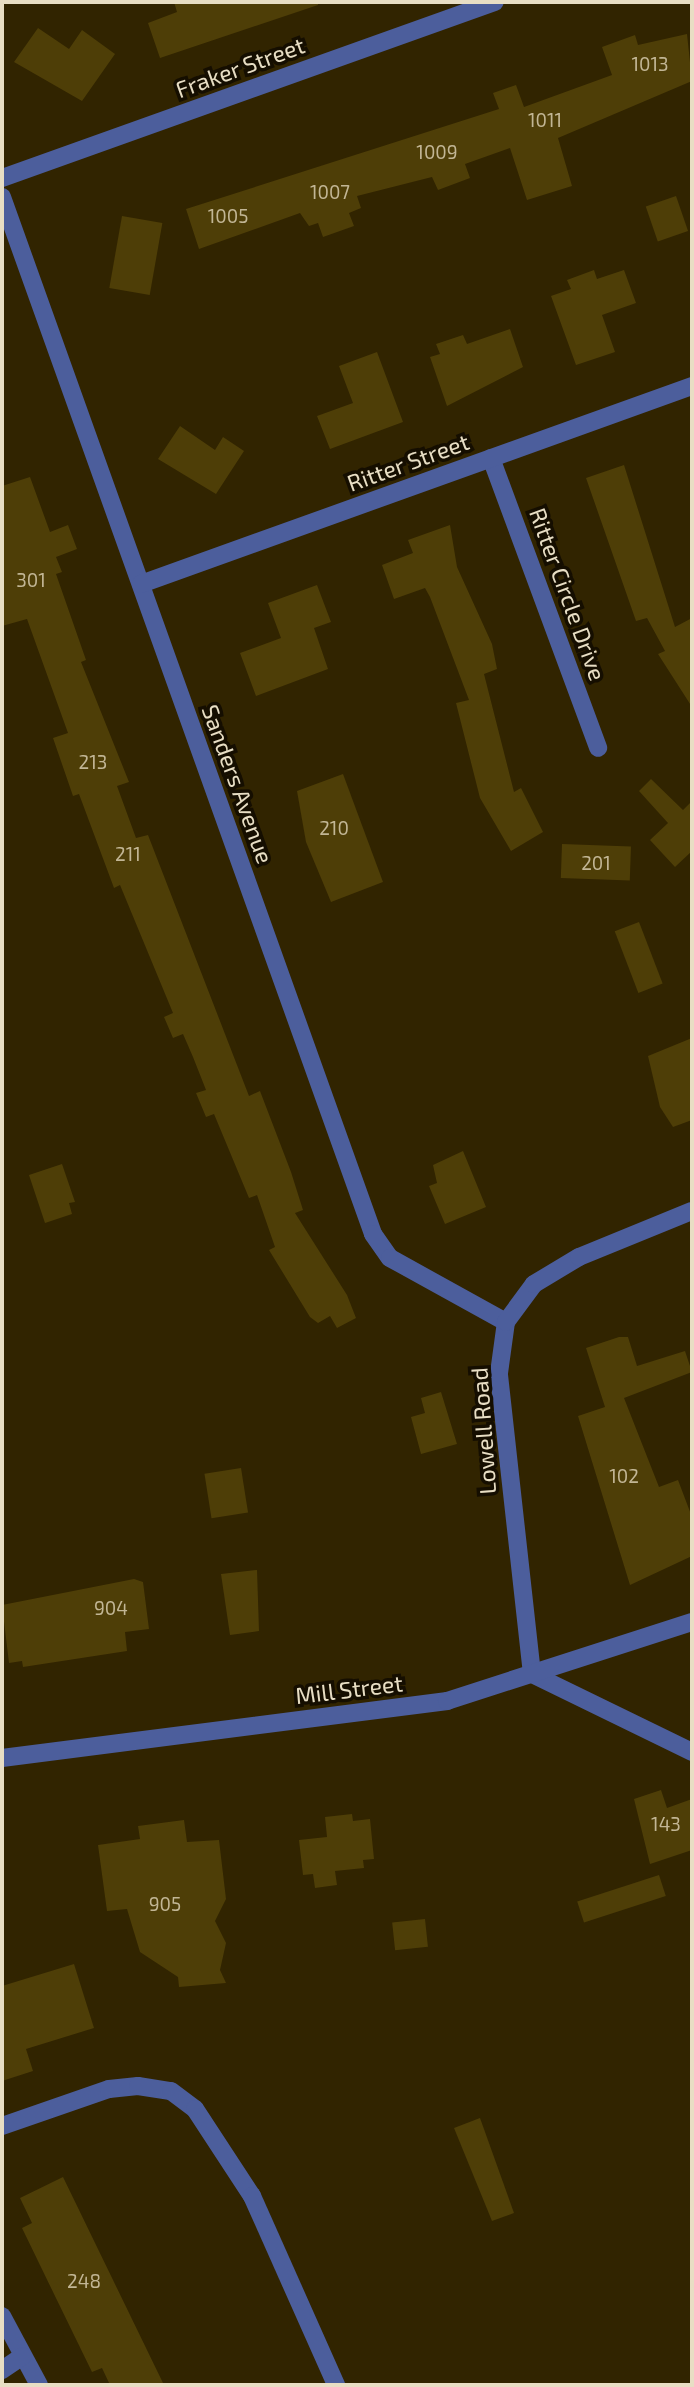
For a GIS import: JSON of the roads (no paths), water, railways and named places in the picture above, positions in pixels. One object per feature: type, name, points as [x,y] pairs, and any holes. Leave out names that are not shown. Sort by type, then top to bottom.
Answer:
[{"type":"street","name":"Fraker Street","points":[[2,178],[495,2]]},
{"type":"street","name":"Sanders Avenue","points":[[2,197],[373,1234],[390,1258],[506,1322]]},
{"type":"street","name":"Ritter Street","points":[[141,583],[692,386]]},
{"type":"street","name":"Ritter Circle Drive","points":[[491,458],[598,748]]},
{"type":"street","name":"Lowell Road","points":[[532,1674],[499,1373],[506,1322],[534,1284],[644,1226],[692,1211]]},
{"type":"street","name":"Mill Street","points":[[2,1758],[447,1701],[692,1622]]},
{"type":"street","points":[[532,1674],[692,1752]]},
{"type":"street","points":[[2,2126],[109,2089],[138,2086],[171,2091],[195,2109],[252,2196],[337,2385]]},
{"type":"street","points":[[2,2316],[39,2385]]},
{"type":"street","points":[[2,2370],[23,2356]]}]
